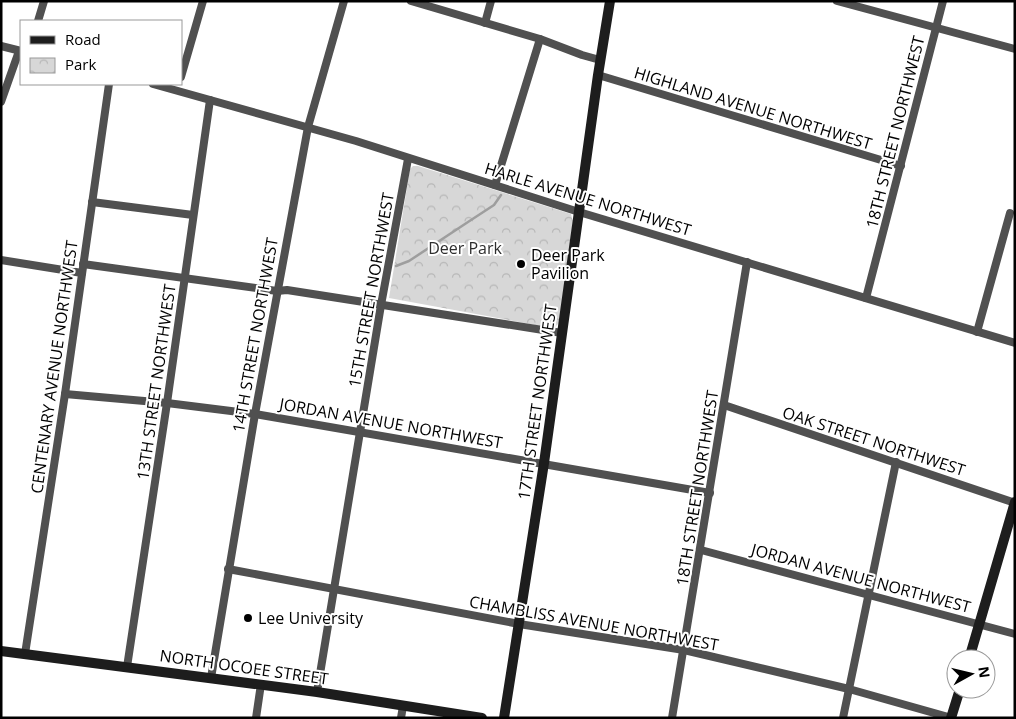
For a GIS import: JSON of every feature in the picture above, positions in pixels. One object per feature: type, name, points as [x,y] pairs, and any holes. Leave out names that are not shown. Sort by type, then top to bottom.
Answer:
[{"type":"street","points":[[38,20],[44,1]]},
{"type":"street","points":[[182,74],[203,1]]},
{"type":"street","name":"14TH STREET NORTHWEST","points":[[211,678],[255,414],[308,127],[344,1]]},
{"type":"street","points":[[411,1],[540,39],[600,60]]},
{"type":"street","points":[[485,22],[491,1]]},
{"type":"street","name":"17TH STREET NORTHWEST","points":[[504,718],[544,463],[600,60],[610,1]]},
{"type":"street","points":[[837,1],[1015,50]]},
{"type":"street","name":"18TH STREET NORTHWEST","points":[[866,298],[943,1]]},
{"type":"street","points":[[495,185],[540,39]]},
{"type":"street","points":[[1,46],[20,51],[1,102]]},
{"type":"street","name":"HIGHLAND AVENUE NORTHWEST","points":[[598,76],[901,166]]},
{"type":"street","name":"CENTENARY AVENUE NORTHWEST","points":[[25,654],[65,394],[108,85]]},
{"type":"street","name":"HARLE AVENUE NORTHWEST","points":[[161,85],[178,87],[210,100],[308,127],[579,212],[1015,343]]},
{"type":"street","name":"13TH STREET NORTHWEST","points":[[127,667],[210,100]]},
{"type":"street","name":"15TH STREET NORTHWEST","points":[[317,692],[381,305],[408,159]]},
{"type":"street","points":[[92,202],[193,215]]},
{"type":"street","points":[[977,332],[1010,213]]},
{"type":"street","points":[[1,260],[82,273]]},
{"type":"street","name":"18TH STREET NORTHWEST","points":[[672,718],[747,262]]},
{"type":"street","points":[[83,264],[277,291],[287,290],[562,333]]},
{"type":"street","name":"JORDAN AVENUE NORTHWEST","points":[[65,394],[167,403],[255,414],[710,492]]},
{"type":"street","name":"OAK STREET NORTHWEST","points":[[724,405],[1015,503]]},
{"type":"street","points":[[843,718],[896,462]]},
{"type":"street","points":[[972,649],[1015,503]]},
{"type":"street","name":"JORDAN AVENUE NORTHWEST","points":[[701,550],[1015,634]]},
{"type":"street","name":"CHAMBLISS AVENUE NORTHWEST","points":[[228,569],[519,624],[684,650],[849,690],[952,718]]},
{"type":"street","name":"NORTH OCOEE STREET","points":[[1,651],[261,684],[482,718]]},
{"type":"street","points":[[256,718],[261,684]]},
{"type":"street","points":[[952,718],[957,699]]},
{"type":"street","points":[[401,718],[403,706]]},
{"type":"green space","name":"Deer Park","points":[[413,166],[571,214],[573,222],[559,323],[555,327],[546,327],[389,298],[410,169]]},
{"type":"waterway","points":[[396,266],[409,261],[494,205],[501,195]]},
{"type":"place","name":"Deer Park Pavilion","points":[[521,264]]},
{"type":"place","name":"Lee University","points":[[248,618]]}]
